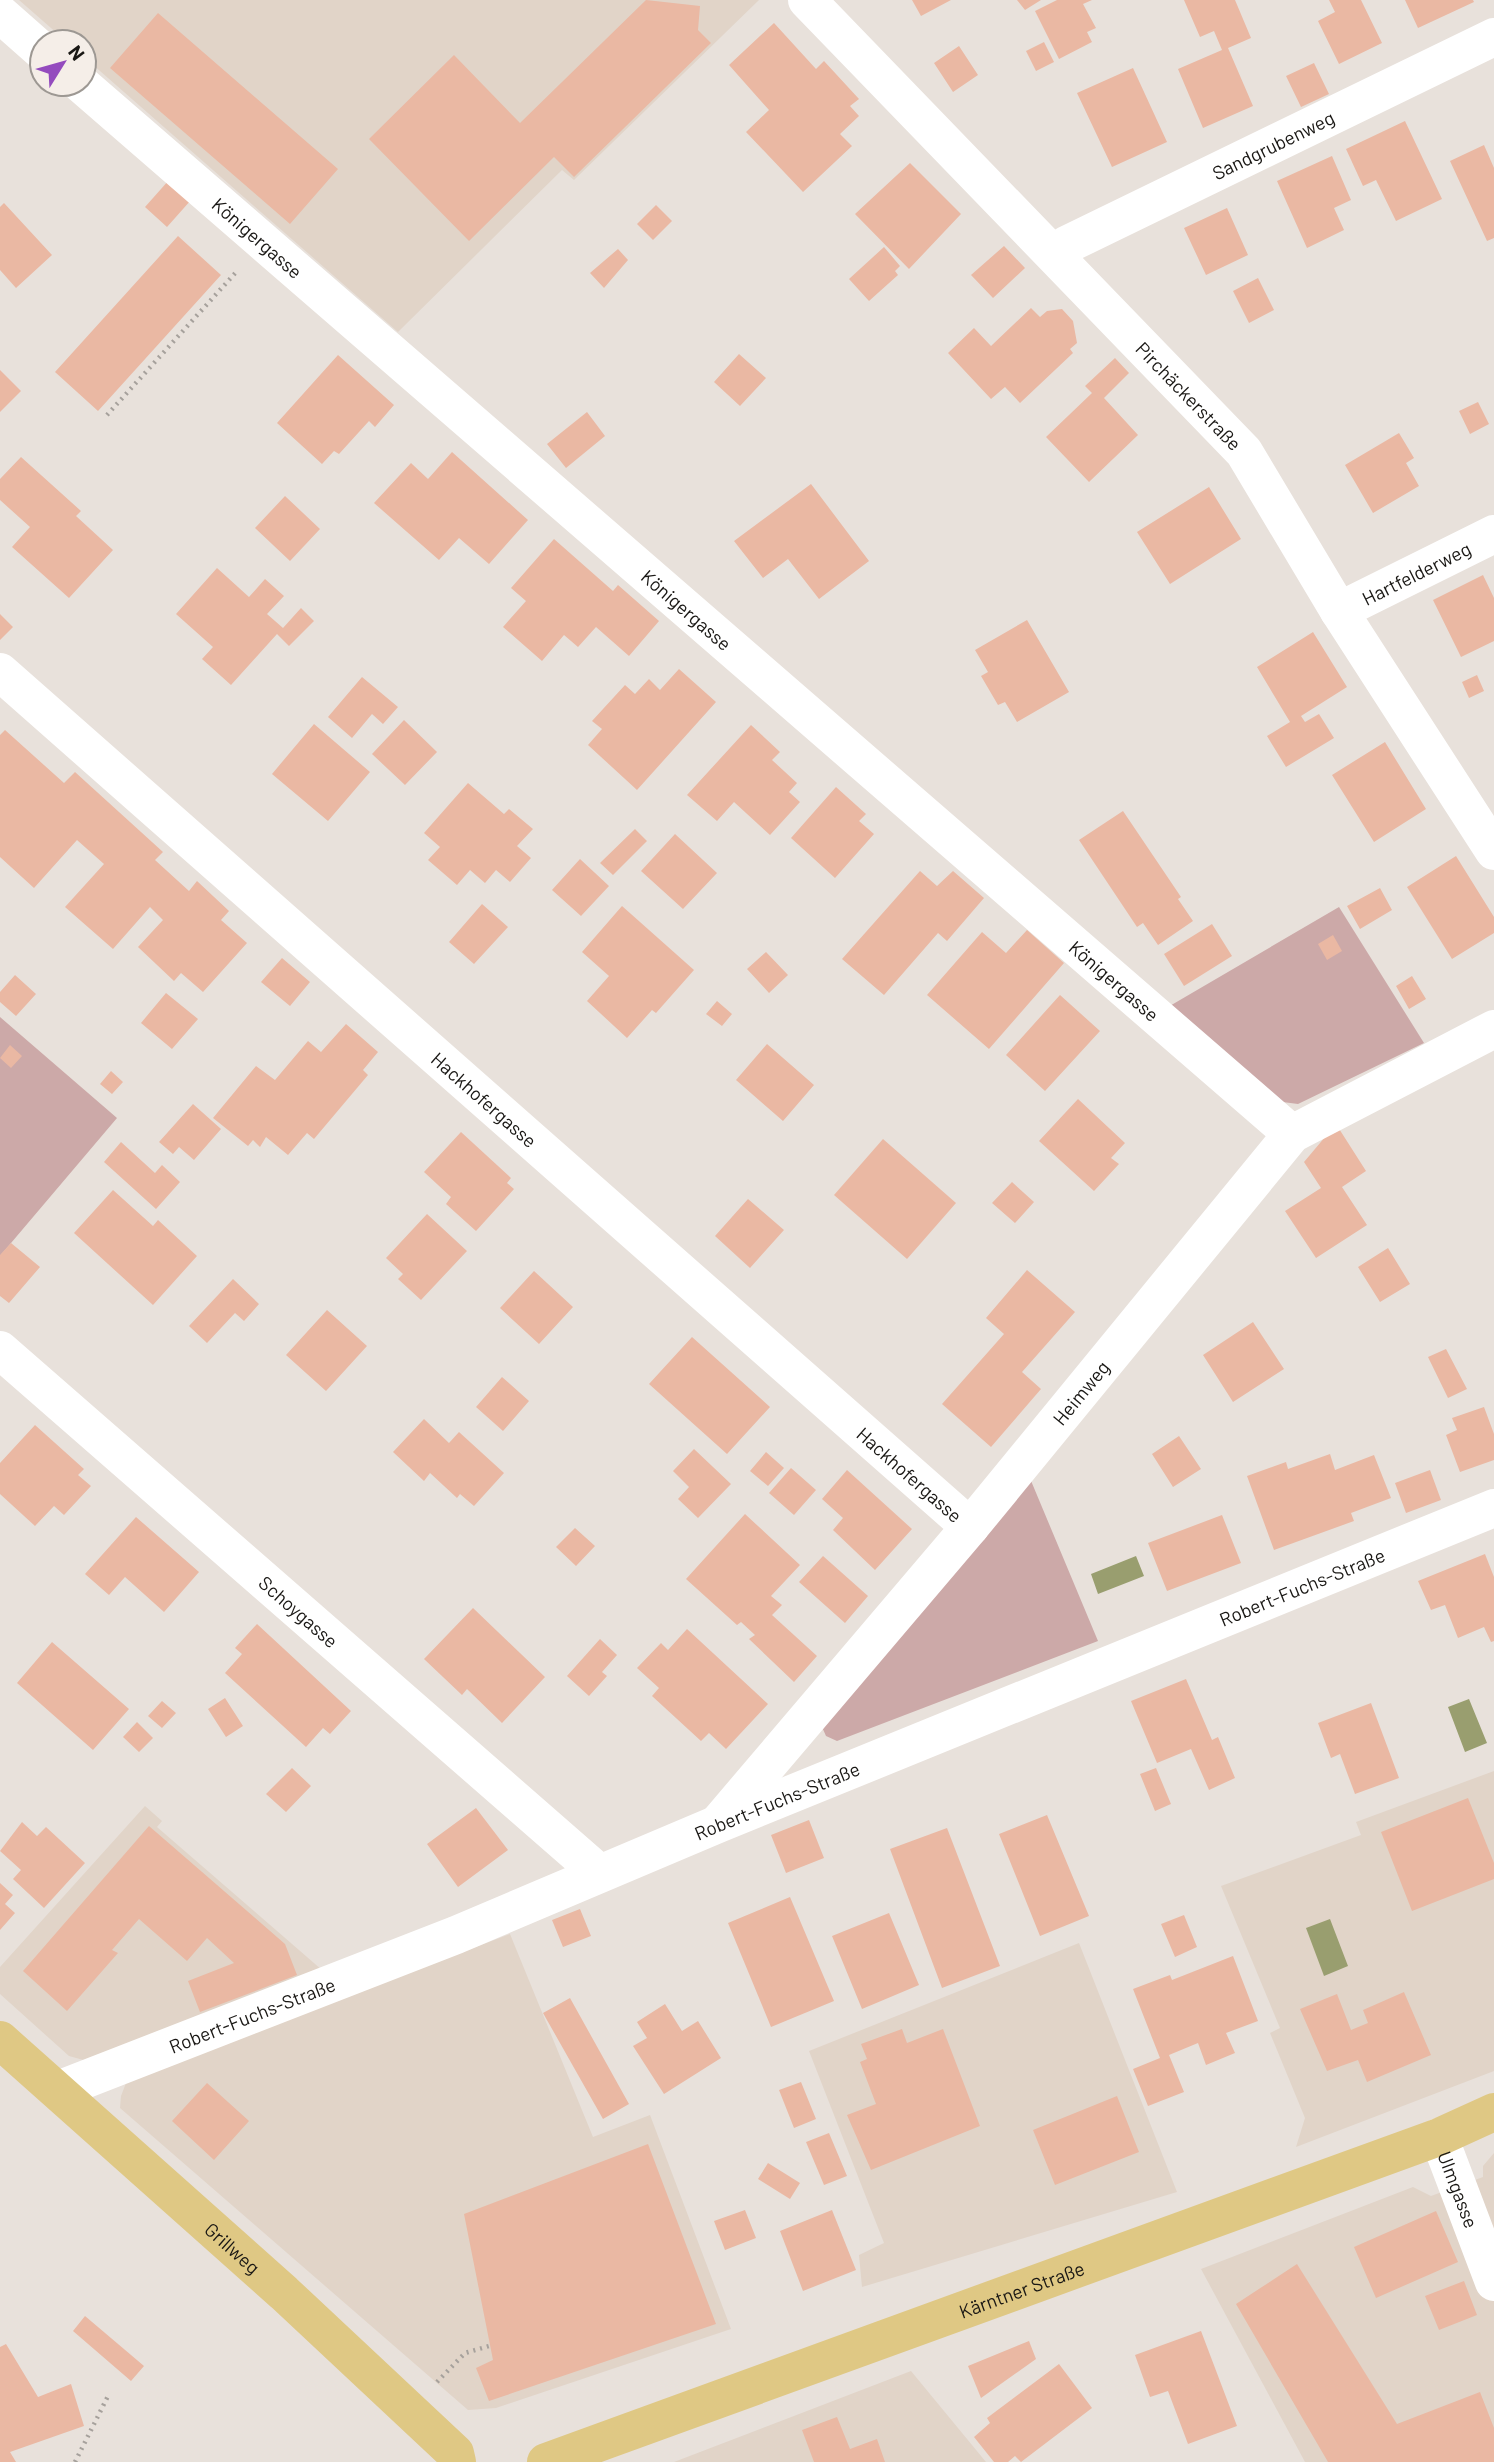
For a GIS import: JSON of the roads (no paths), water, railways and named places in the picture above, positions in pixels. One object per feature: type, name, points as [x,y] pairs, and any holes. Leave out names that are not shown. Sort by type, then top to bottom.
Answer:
[{"type":"main road","name":"Grillweg","points":[[0,2040],[284,2293],[454,2454],[457,2462]]},
{"type":"main road","name":"Kärntner Straße","points":[[545,2462],[1440,2137],[1494,2112]]},
{"type":"street","name":"Pirchäckerstraße","points":[[807,0],[1244,452],[1280,508],[1339,611],[1494,851]]},
{"type":"street","points":[[0,14],[28,39]]},
{"type":"street","name":"Sandgrubenweg","points":[[1057,257],[1066,245],[1494,37]]},
{"type":"street","name":"Königergasse","points":[[97,98],[1292,1134]]},
{"type":"street","name":"Hartfelderweg","points":[[1339,611],[1494,534]]},
{"type":"street","name":"Hackhofergasse","points":[[0,672],[970,1527]]},
{"type":"street","name":"Heimweg","points":[[718,1824],[970,1527],[1292,1134],[1494,1029]]},
{"type":"street","name":"Schoygasse","points":[[0,1350],[599,1873]]},
{"type":"street","name":"Robert-Fuchs-Straße","points":[[58,2090],[456,1935],[718,1824],[1494,1508]]},
{"type":"street","name":"Ulmgasse","points":[[1440,2137],[1494,2282]]}]
